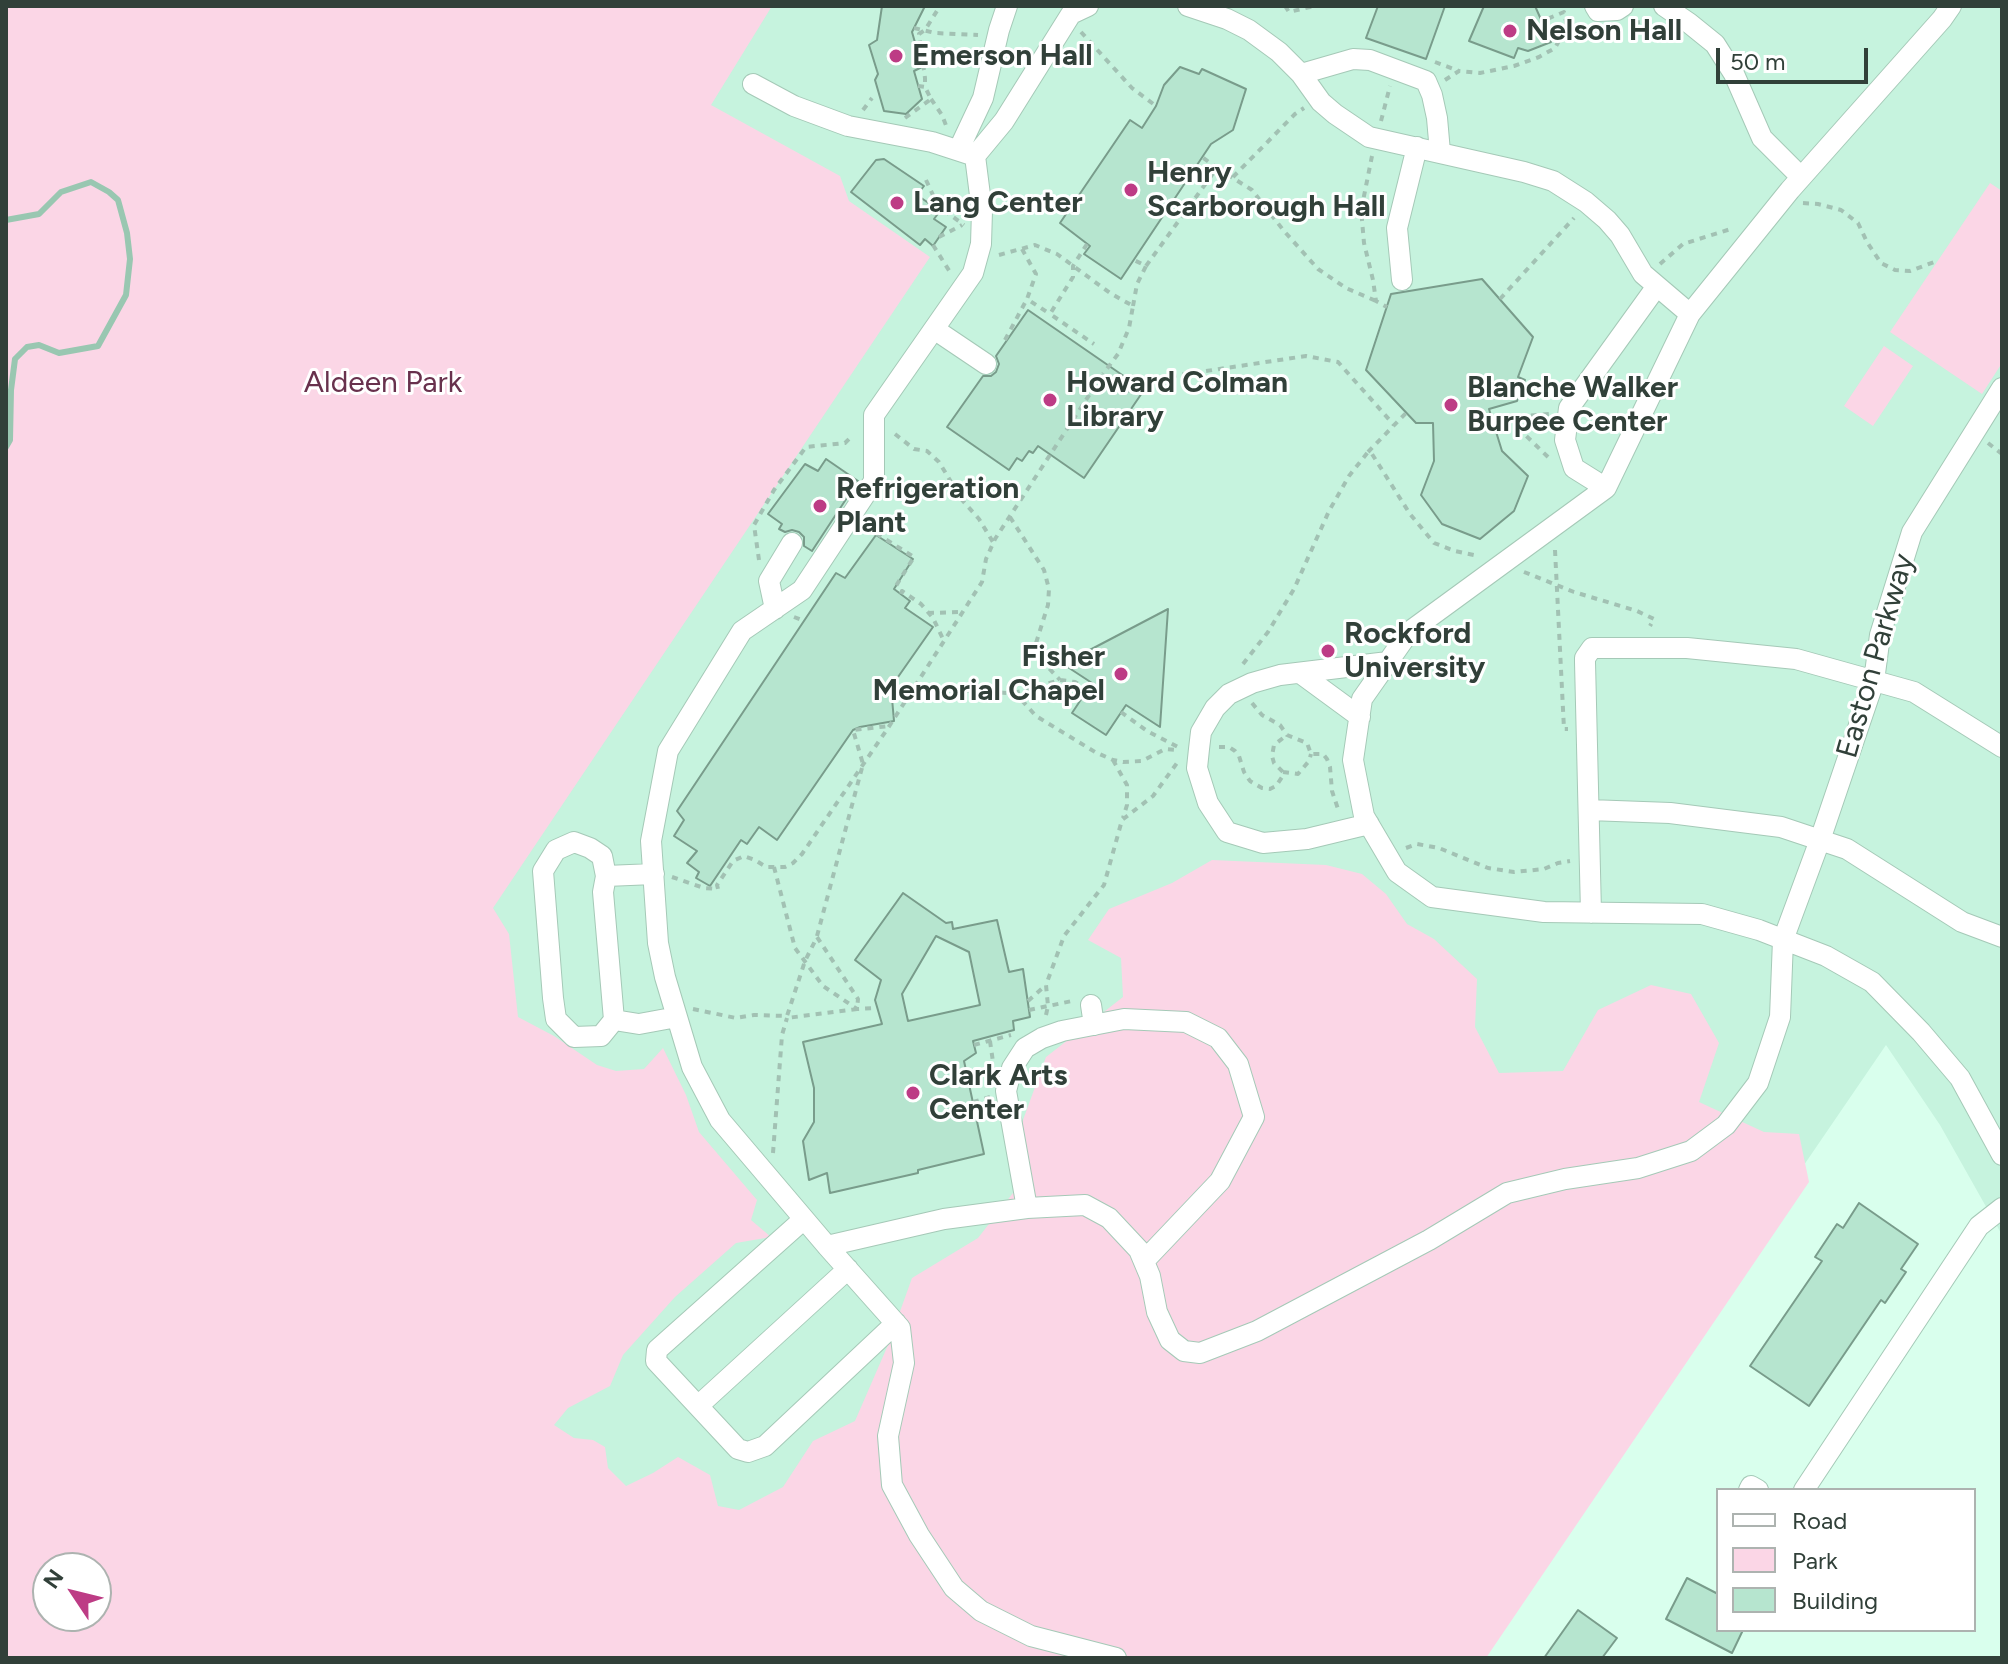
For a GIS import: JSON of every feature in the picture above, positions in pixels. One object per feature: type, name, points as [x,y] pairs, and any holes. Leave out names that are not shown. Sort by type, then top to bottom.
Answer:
[{"type":"street","points":[[1007,6],[983,98],[960,151],[982,211],[972,228],[978,252],[973,273],[874,415],[874,481],[802,590],[742,631],[668,751],[651,841],[658,943],[692,1067],[720,1120],[900,1328],[904,1363],[888,1436],[892,1485],[919,1535],[954,1588],[981,1611],[1031,1636],[1116,1658]]},
{"type":"street","points":[[1188,6],[1249,30],[1279,52],[1301,74],[1321,102],[1369,137],[1553,181],[1607,220],[1620,235],[1643,274],[1690,314]]},
{"type":"street","points":[[1595,6],[1598,11],[1617,10],[1623,6]]},
{"type":"street","points":[[1664,6],[1715,44],[1734,74],[1762,138],[1795,183]]},
{"type":"street","points":[[1951,6],[1795,183],[1690,314],[1606,488],[1409,632],[1362,699],[1353,760],[1364,816],[1391,863],[1397,872],[1432,897],[1544,912],[1702,914],[1759,930],[1826,956],[1872,982],[1960,1078],[2002,1155]]},
{"type":"street","points":[[753,84],[794,106],[848,126],[960,151],[1004,121],[1071,14],[1086,15]]},
{"type":"street","points":[[1301,74],[1353,59],[1370,60],[1426,81],[1437,118],[1440,152]]},
{"type":"street","points":[[1402,280],[1397,228],[1417,147]]},
{"type":"street","points":[[1606,488],[1574,468],[1565,440],[1569,408],[1657,286]]},
{"type":"street","points":[[934,329],[986,364]]},
{"type":"street","name":"Easton Parkway","points":[[1144,1261],[1157,1312],[1170,1340],[1184,1351],[1200,1353],[1257,1331],[1429,1240],[1507,1193],[1565,1179],[1638,1168],[1691,1151],[1726,1125],[1758,1083],[1780,1017],[1783,940],[1874,681],[1880,635],[1912,532],[2002,388]]},
{"type":"street","points":[[775,609],[769,581],[792,543]]},
{"type":"street","points":[[1591,913],[1585,658],[1592,648],[1687,648],[1796,659],[1914,692],[2002,747]]},
{"type":"street","points":[[1369,824],[1307,839],[1263,843],[1227,832],[1208,803],[1197,768],[1201,732],[1215,708],[1229,694],[1252,683],[1280,675],[1388,662]]},
{"type":"street","points":[[1300,673],[1360,717]]},
{"type":"street","points":[[1589,810],[1670,813],[1781,827],[1847,849],[1962,922],[2002,937]]},
{"type":"street","points":[[574,842],[602,856],[606,876],[603,892],[614,1020],[601,1036],[574,1037],[556,1019],[543,871],[556,850],[574,842]]},
{"type":"street","points":[[606,876],[654,878]]},
{"type":"street","points":[[827,1246],[944,1219],[1027,1208],[1085,1205],[1109,1218],[1139,1250],[1144,1261],[1220,1181],[1254,1117],[1238,1064],[1218,1038],[1186,1022],[1124,1019],[1086,1010],[1062,1031],[1025,1048],[1012,1068],[1006,1091],[1027,1208]]},
{"type":"street","points":[[614,1020],[639,1024],[677,1017]]},
{"type":"street","points":[[1805,1488],[1979,1226],[2002,1208]]},
{"type":"street","points":[[804,1219],[657,1350],[656,1361],[738,1449],[748,1452],[765,1446],[896,1323]]},
{"type":"street","points":[[698,1406],[848,1269]]},
{"type":"path","points":[[940,6],[919,34],[923,54],[921,87],[946,125],[948,137],[960,151]]},
{"type":"path","points":[[1285,6],[1289,12],[1314,6]]},
{"type":"path","points":[[1542,21],[1576,6]]},
{"type":"path","points":[[1431,60],[1459,71],[1480,73],[1539,57],[1555,48],[1567,26],[1564,12]]},
{"type":"path","points":[[1086,15],[1079,30],[1132,88],[1156,106]]},
{"type":"path","points":[[1376,301],[1364,243],[1362,206],[1393,67]]},
{"type":"path","points":[[1430,90],[1459,71]]},
{"type":"path","points":[[861,112],[872,98]]},
{"type":"path","points":[[905,118],[931,99]]},
{"type":"path","points":[[1233,178],[1295,114]]},
{"type":"path","points":[[1202,157],[1252,190],[1318,269],[1346,288],[1387,307]]},
{"type":"path","points":[[654,878],[673,877],[704,888],[718,889],[717,885],[731,859],[744,856],[766,867],[785,867],[802,854],[982,582],[993,543],[1118,354],[1129,328],[1137,284],[1146,266],[1217,168]]},
{"type":"path","points":[[926,180],[938,206],[972,228]]},
{"type":"path","points":[[1795,183],[1798,203],[1841,210],[1858,223],[1881,263],[1895,270],[1910,271],[1937,261]]},
{"type":"path","points":[[1500,299],[1588,204]]},
{"type":"path","points":[[939,237],[972,228]]},
{"type":"path","points":[[1050,314],[1073,277],[1073,266],[1087,244]]},
{"type":"path","points":[[978,252],[1001,256],[1035,245],[1057,254],[1133,306]]},
{"type":"path","points":[[1005,340],[1027,299],[1036,274],[1022,249]]},
{"type":"path","points":[[1134,260],[1146,266]]},
{"type":"path","points":[[1027,299],[1094,344]]},
{"type":"path","points":[[1103,374],[1121,390],[1132,391],[1153,379],[1306,356],[1338,362],[1394,425]]},
{"type":"path","points":[[1253,665],[1241,666],[1268,632],[1294,589],[1329,511],[1349,476],[1406,413]]},
{"type":"path","points":[[1552,414],[1513,417],[1516,426],[1556,464]]},
{"type":"path","points":[[759,561],[754,525],[774,490],[806,447],[845,443],[874,415],[914,449],[927,451],[939,462],[993,543]]},
{"type":"path","points":[[1368,452],[1388,476],[1410,514],[1434,543],[1491,558],[1555,584],[1637,611],[1654,619],[1650,626]]},
{"type":"path","points":[[1010,517],[1044,570],[1049,589],[1048,605],[1036,643],[1043,662],[1060,680]]},
{"type":"path","points":[[886,540],[914,557],[894,589]]},
{"type":"path","points":[[1555,584],[1564,729],[1573,729]]},
{"type":"path","points":[[901,594],[902,591],[921,604],[944,641]]},
{"type":"path","points":[[928,613],[962,612]]},
{"type":"path","points":[[1009,694],[1060,680],[1075,682],[1088,689]]},
{"type":"path","points":[[917,684],[952,691],[1018,696],[1036,716],[1113,760],[1142,761],[1165,749],[1185,748]]},
{"type":"path","points":[[1251,697],[1254,707],[1262,715],[1280,725],[1287,735],[1307,743],[1311,754],[1309,761],[1298,774],[1283,772],[1272,756],[1274,745],[1287,735]]},
{"type":"path","points":[[1121,712],[1147,731],[1185,748]]},
{"type":"path","points":[[775,1186],[772,1168],[782,1035],[805,961],[817,937],[863,764],[853,730],[889,726]]},
{"type":"path","points":[[1219,747],[1229,747],[1235,751],[1250,781],[1262,788],[1276,786],[1283,772]]},
{"type":"path","points":[[1185,748],[1185,760]]},
{"type":"path","points":[[1122,820],[1153,796],[1185,748]]},
{"type":"path","points":[[1311,754],[1323,754],[1327,759],[1332,791],[1345,830]]},
{"type":"path","points":[[1048,1006],[1046,985],[1064,936],[1104,885],[1127,805],[1127,785],[1113,760]]},
{"type":"path","points":[[1391,863],[1409,846],[1417,844],[1439,848],[1488,868],[1514,872],[1544,869],[1590,857]]},
{"type":"path","points":[[774,867],[795,948],[823,986],[857,1009]]},
{"type":"path","points":[[817,937],[858,999],[857,1009]]},
{"type":"path","points":[[1028,1001],[1046,985]]},
{"type":"path","points":[[1029,1010],[1048,1006],[1086,1010]]},
{"type":"path","points":[[677,1017],[691,1009],[736,1018],[754,1015],[787,1017],[877,1008]]},
{"type":"shaded area","name":"Rockford University","points":[[568,6],[2002,6],[2002,1235],[1940,1125],[1886,1045],[1467,1658],[813,1658],[237,1248]]},
{"type":"green space","name":"Aldeen Park","points":[[6,6],[772,6],[711,105],[840,176],[849,201],[930,257],[493,908],[509,934],[518,1017],[554,1036],[597,1065],[616,1071],[644,1069],[663,1048],[686,1095],[699,1132],[757,1200],[751,1220],[771,1237],[736,1243],[675,1297],[623,1355],[610,1386],[568,1408],[554,1425],[574,1438],[593,1440],[605,1447],[608,1468],[626,1486],[678,1457],[710,1475],[718,1506],[739,1510],[783,1487],[813,1441],[855,1421],[888,1345],[912,1278],[978,1238],[1013,1193],[1023,1120],[1046,1057],[1123,997],[1121,958],[1088,940],[1109,909],[1172,883],[1212,860],[1326,865],[1362,874],[1386,894],[1407,924],[1434,939],[1477,979],[1475,1027],[1499,1073],[1563,1071],[1598,1010],[1651,985],[1691,994],[1719,1043],[1699,1102],[1764,1132],[1799,1134],[1809,1182],[1486,1658],[6,1658]]},
{"type":"green space","points":[[1990,183],[2002,191],[2002,363],[1982,394],[1890,332]]},
{"type":"green space","points":[[1884,346],[1913,366],[1873,426],[1844,406]]},
{"type":"building","name":"Emerson Hall","points":[[882,6],[925,6],[912,32],[922,67],[914,71],[922,99],[906,114],[884,111],[875,80],[878,74],[869,45],[877,40]]},
{"type":"building","points":[[1378,6],[1445,6],[1426,59],[1366,38]]},
{"type":"building","name":"Nelson Hall","points":[[1484,6],[1535,6],[1551,42],[1528,51],[1518,48],[1514,58],[1469,41]]},
{"type":"building","name":"Henry Scarborough Hall","points":[[1180,67],[1199,74],[1202,69],[1246,89],[1233,130],[1211,144],[1121,279],[1084,254],[1090,246],[1060,223],[1130,120],[1142,128],[1156,106],[1164,85]]},
{"type":"building","name":"Lang Center","points":[[884,159],[924,186],[917,195],[940,211],[934,219],[946,227],[933,246],[925,239],[920,245],[851,192],[876,160]]},
{"type":"building","name":"Blanche Walker Burpee Center","points":[[1482,279],[1533,337],[1518,377],[1525,380],[1517,401],[1489,409],[1502,451],[1528,476],[1514,511],[1480,539],[1442,524],[1421,495],[1434,461],[1433,423],[1416,423],[1366,370],[1391,294]]},
{"type":"building","points":[[1028,310],[1144,390],[1084,478],[1038,446],[1033,453],[1029,451],[1022,461],[1017,458],[1009,470],[947,427],[983,376],[996,372],[999,364],[996,356]]},
{"type":"building","name":"Refrigeration Plant","points":[[826,459],[858,481],[812,551],[804,546],[804,537],[799,532],[779,529],[782,524],[768,514],[805,464],[818,471]]},
{"type":"building","points":[[876,535],[913,559],[894,589],[910,601],[905,608],[933,627],[891,687],[894,721],[853,730],[777,840],[759,827],[747,844],[741,840],[710,886],[696,878],[699,872],[687,863],[697,851],[674,836],[684,820],[677,811],[836,573],[845,578]]},
{"type":"building","name":"Fisher Memorial Chapel","points":[[1168,609],[1160,727],[1126,705],[1106,735],[1072,713],[1092,683],[1063,664]]},
{"type":"building","points":[[903,893],[946,923],[952,922],[953,929],[997,920],[1009,972],[1023,969],[1030,1017],[1013,1021],[1014,1030],[973,1041],[976,1053],[964,1061],[984,1154],[830,1193],[827,1173],[809,1180],[803,1141],[814,1122],[814,1088],[803,1042],[882,1024],[875,1000],[881,980],[855,960]],"holes":[[[936,936],[969,952],[980,1005],[908,1021],[902,994]]]},
{"type":"building","points":[[1859,1203],[1918,1244],[1901,1269],[1906,1272],[1885,1303],[1881,1300],[1809,1406],[1750,1366],[1822,1261],[1815,1257],[1837,1224],[1843,1228]]},
{"type":"building","points":[[1687,1578],[1716,1593],[1716,1632],[1742,1632],[1732,1653],[1666,1619]]},
{"type":"building","points":[[1578,1610],[1617,1638],[1602,1658],[1544,1658]]},
{"type":"waterway","points":[[6,220],[39,214],[61,192],[91,182],[118,200],[130,259],[126,295],[98,346],[59,353],[39,345],[27,347],[15,359],[10,440],[6,447]]},
{"type":"place","name":"Nelson Hall","points":[[1510,31]]},
{"type":"place","name":"Emerson Hall","points":[[896,56]]},
{"type":"place","name":"Henry Scarborough Hall","points":[[1131,190]]},
{"type":"place","name":"Lang Center","points":[[897,203]]},
{"type":"place","name":"Howard Colman Library","points":[[1050,400]]},
{"type":"place","name":"Blanche Walker Burpee Center","points":[[1451,405]]},
{"type":"place","name":"Refrigeration Plant","points":[[820,506]]},
{"type":"place","name":"Rockford University","points":[[1328,651]]},
{"type":"place","name":"Fisher Memorial Chapel","points":[[1121,674]]},
{"type":"place","name":"Clark Arts Center","points":[[913,1093]]}]
